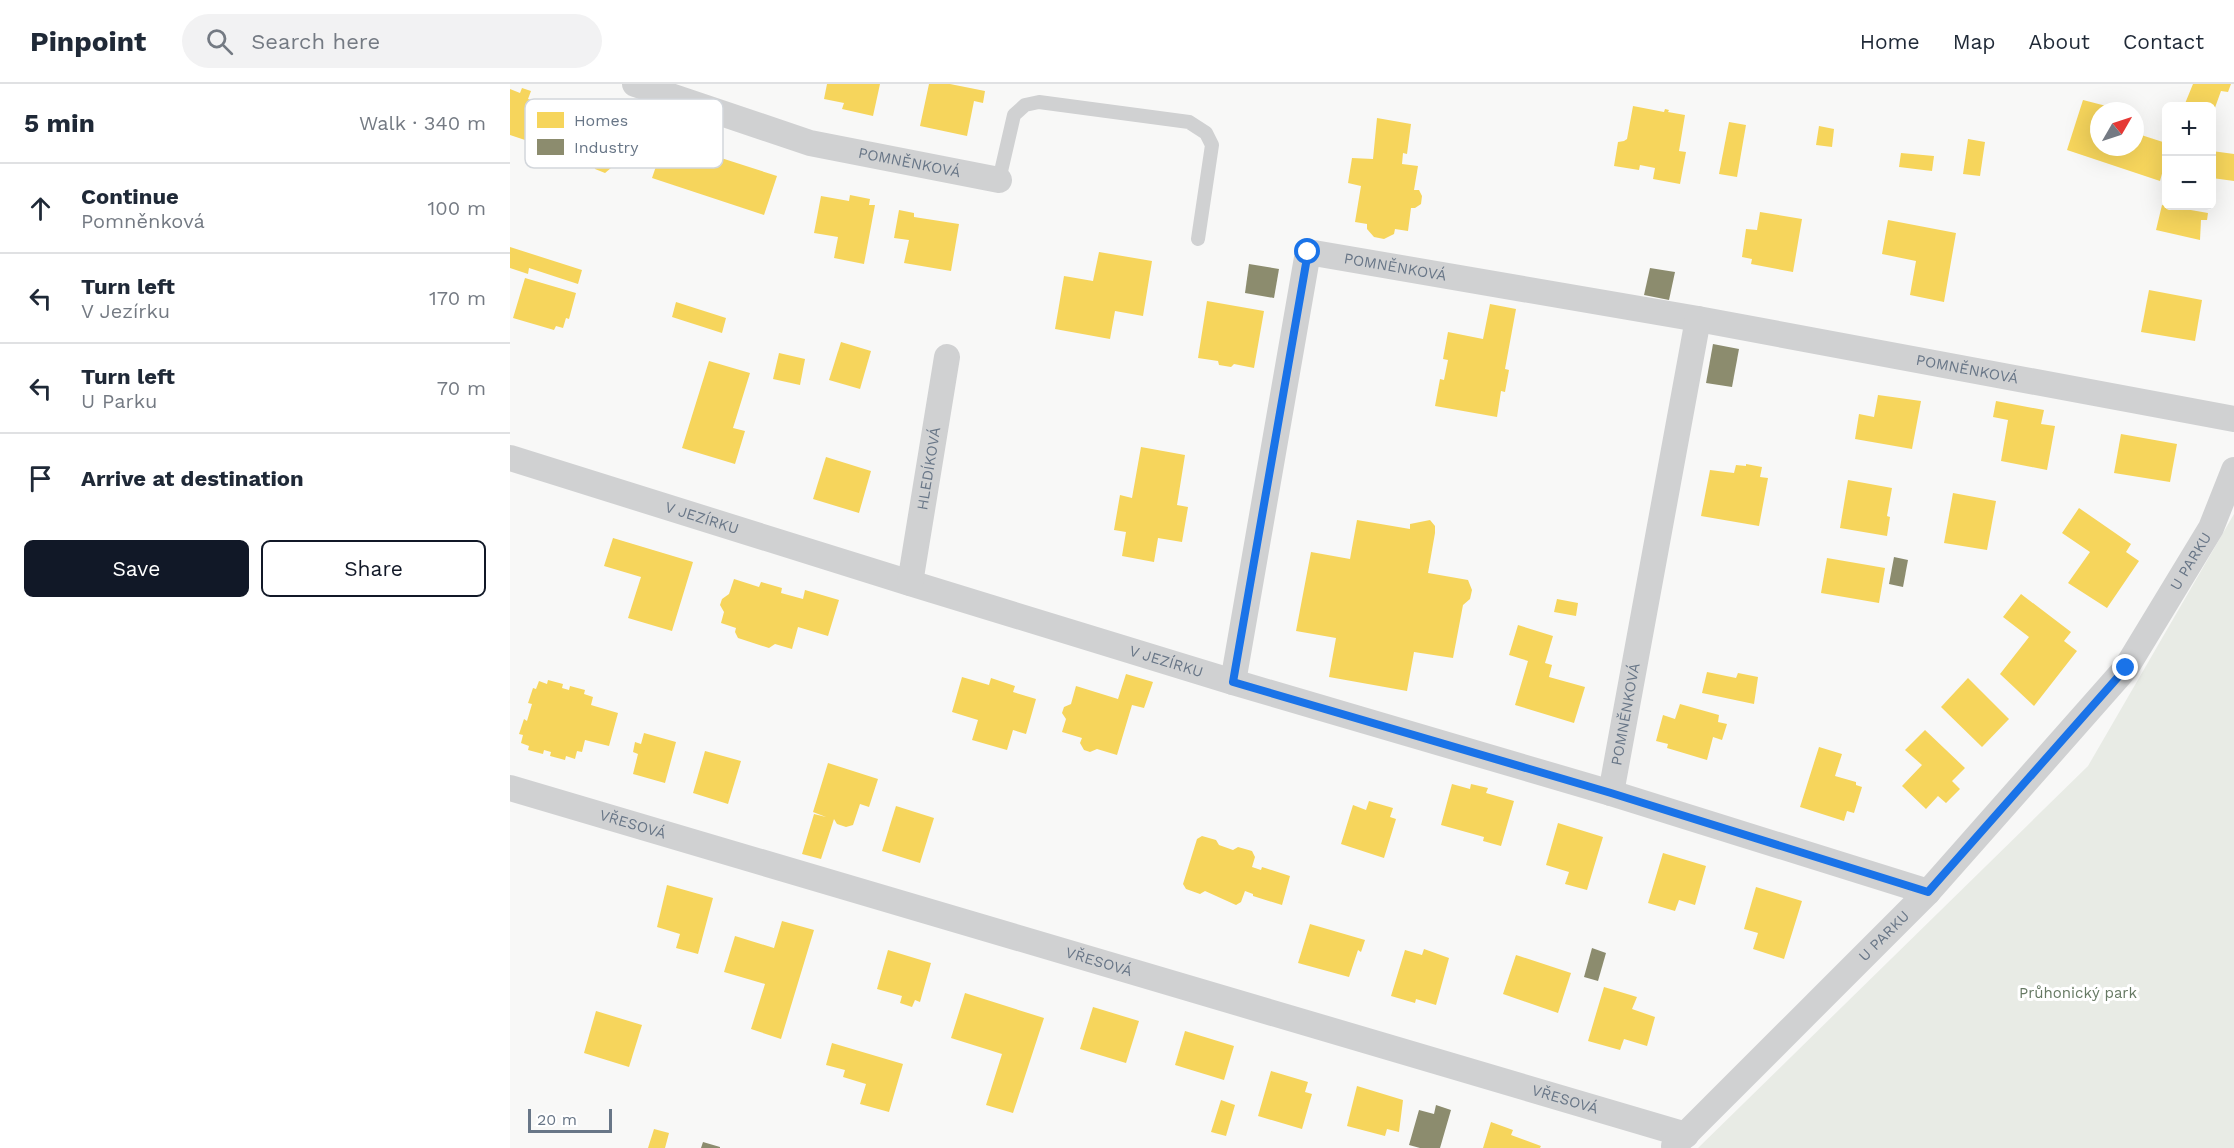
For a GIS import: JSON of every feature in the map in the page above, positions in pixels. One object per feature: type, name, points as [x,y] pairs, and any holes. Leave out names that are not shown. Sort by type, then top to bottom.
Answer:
[{"type":"street","name":"POMNĚNKOVÁ","points":[[635,84],[679,99]]},
{"type":"street","name":"POMNĚNKOVÁ","points":[[723,114],[810,143],[999,180]]},
{"type":"street","name":"POMNĚNKOVÁ","points":[[1233,682],[1308,252],[1698,319],[2234,419]]},
{"type":"street","name":"POMNĚNKOVÁ","points":[[1611,793],[1698,319]]},
{"type":"street","name":"HLEDÍKOVÁ","points":[[910,583],[947,357]]},
{"type":"street","name":"V JEZÍRKU","points":[[510,458],[1233,682],[1611,793],[1928,892]]},
{"type":"street","name":"U PARKU","points":[[1679,1142],[1928,892],[2126,668],[2211,528],[2234,470]]},
{"type":"street","name":"VŘESOVÁ","points":[[510,788],[1679,1142]]},
{"type":"lane","name":"POMNĚNKOVÁ","points":[[999,180],[1014,115],[1025,105],[1039,102],[1189,122],[1206,133],[1212,145],[1198,239]]},
{"type":"green space","name":"Průhonický park","points":[[2234,514],[2234,1148],[1698,1148],[2088,766]]},
{"type":"building: Homes","points":[[827,84],[880,84],[873,116],[842,109],[844,103],[824,99]]},
{"type":"building: Homes","points":[[929,84],[950,84],[985,91],[983,103],[974,101],[967,136],[920,126]]},
{"type":"building: Homes","points":[[2193,84],[2231,84],[2228,92],[2221,91],[2216,105],[2216,102],[2186,102]]},
{"type":"building: Homes","points":[[522,88],[531,91],[528,99],[525,99],[525,140],[510,135],[510,89],[520,93]]},
{"type":"building: Homes","points":[[2083,100],[2091,102],[2090,156],[2144,156],[2144,136],[2162,142],[2160,181],[2067,150]]},
{"type":"building: Homes","points":[[1633,106],[1664,112],[1665,109],[1669,110],[1668,112],[1685,115],[1679,151],[1686,152],[1680,184],[1653,179],[1655,168],[1640,165],[1639,170],[1614,166],[1618,142],[1627,139]]},
{"type":"building: Homes","points":[[1377,118],[1411,124],[1407,154],[1403,153],[1402,164],[1418,166],[1414,190],[1419,190],[1422,196],[1421,204],[1411,208],[1408,231],[1395,229],[1394,234],[1384,239],[1374,237],[1367,229],[1367,224],[1355,222],[1361,186],[1348,183],[1352,158],[1373,159]]},
{"type":"building: Homes","points":[[1729,122],[1746,125],[1737,177],[1719,174]]},
{"type":"building: Homes","points":[[1819,126],[1834,129],[1832,147],[1816,145]]},
{"type":"building: Homes","points":[[1968,139],[1985,142],[1980,176],[1963,174]]},
{"type":"building: Homes","points":[[2216,152],[2234,154],[2234,181],[2216,179]]},
{"type":"building: Homes","points":[[1901,153],[1934,156],[1932,171],[1899,167]]},
{"type":"building: Homes","points":[[723,159],[777,176],[764,215],[652,178],[655,168],[723,168]]},
{"type":"building: Homes","points":[[595,168],[611,168],[605,173]]},
{"type":"building: Homes","points":[[850,195],[870,199],[869,205],[875,205],[864,264],[834,258],[838,237],[814,233],[821,196],[849,201]]},
{"type":"building: Homes","points":[[2162,205],[2162,210],[2191,210],[2208,213],[2207,220],[2201,220],[2200,240],[2156,230]]},
{"type":"building: Homes","points":[[899,210],[914,213],[914,217],[959,224],[951,271],[904,263],[909,240],[894,238]]},
{"type":"building: Homes","points":[[1760,212],[1802,219],[1793,272],[1751,264],[1752,259],[1742,257],[1746,229],[1757,230]]},
{"type":"building: Homes","points":[[1888,220],[1956,233],[1944,302],[1910,295],[1916,261],[1882,254]]},
{"type":"building: Homes","points":[[510,247],[582,270],[578,284],[529,268],[528,274],[510,268]]},
{"type":"building: Homes","points":[[1099,252],[1152,261],[1143,316],[1115,311],[1110,339],[1055,329],[1064,276],[1093,281]]},
{"type":"building: Homes","points":[[525,278],[576,293],[569,319],[566,318],[563,328],[556,326],[554,330],[513,318]]},
{"type":"building: Homes","points":[[2149,290],[2202,300],[2195,341],[2141,332]]},
{"type":"building: Homes","points":[[1207,301],[1264,311],[1254,368],[1234,364],[1231,367],[1219,365],[1218,361],[1198,358]]},
{"type":"building: Homes","points":[[676,302],[726,318],[722,333],[672,317]]},
{"type":"building: Homes","points":[[1490,304],[1516,309],[1505,369],[1509,370],[1505,392],[1501,391],[1497,417],[1435,406],[1440,379],[1444,380],[1448,360],[1443,359],[1448,332],[1483,339]]},
{"type":"building: Homes","points":[[841,342],[871,351],[860,389],[829,380]]},
{"type":"building: Homes","points":[[779,353],[805,359],[800,385],[773,379]]},
{"type":"building: Homes","points":[[709,361],[750,373],[733,428],[745,431],[735,464],[682,448]]},
{"type":"building: Homes","points":[[1878,395],[1921,401],[1912,449],[1855,439],[1859,414],[1874,417]]},
{"type":"building: Homes","points":[[1996,401],[2044,410],[2041,424],[2055,426],[2047,470],[2001,461],[2008,420],[1993,417]]},
{"type":"building: Homes","points":[[2121,434],[2177,444],[2170,482],[2114,473]]},
{"type":"building: Homes","points":[[1141,447],[1185,455],[1177,505],[1188,507],[1182,542],[1158,538],[1154,562],[1122,556],[1126,532],[1114,530],[1120,495],[1132,498]]},
{"type":"building: Homes","points":[[826,457],[871,471],[859,513],[813,499]]},
{"type":"building: Homes","points":[[1746,464],[1762,467],[1760,477],[1768,478],[1759,526],[1701,516],[1710,470],[1734,473],[1736,465],[1746,466]]},
{"type":"building: Homes","points":[[1848,480],[1892,488],[1887,516],[1890,517],[1887,536],[1840,528]]},
{"type":"building: Homes","points":[[1953,493],[1996,501],[1987,550],[1944,543]]},
{"type":"building: Homes","points":[[2079,508],[2131,544],[2126,552],[2139,561],[2107,608],[2068,583],[2090,552],[2062,533]]},
{"type":"building: Homes","points":[[1357,520],[1410,529],[1410,524],[1430,520],[1435,526],[1435,533],[1428,573],[1468,580],[1472,590],[1470,599],[1463,605],[1453,658],[1414,652],[1407,691],[1329,677],[1336,638],[1296,631],[1311,552],[1350,559]]},
{"type":"building: Homes","points":[[613,538],[693,562],[672,631],[628,618],[641,577],[604,566]]},
{"type":"building: Homes","points":[[1827,558],[1885,568],[1879,603],[1821,593]]},
{"type":"building: Homes","points":[[734,579],[759,587],[761,582],[782,588],[781,593],[803,599],[805,590],[839,600],[828,636],[798,627],[792,649],[775,644],[769,648],[738,638],[736,628],[721,623],[724,612],[720,605],[722,599],[729,594]]},
{"type":"building: Homes","points":[[2021,594],[2071,632],[2064,641],[2077,651],[2034,706],[2000,674],[2029,637],[2003,617]]},
{"type":"building: Homes","points":[[1557,599],[1578,603],[1576,616],[1554,612]]},
{"type":"building: Homes","points":[[1518,625],[1553,636],[1545,663],[1552,665],[1549,677],[1585,687],[1574,723],[1515,705],[1528,661],[1509,655]]},
{"type":"building: Homes","points":[[1707,672],[1736,678],[1738,673],[1758,677],[1754,704],[1702,693]]},
{"type":"building: Homes","points":[[1126,674],[1153,682],[1144,708],[1132,705],[1117,755],[1097,749],[1090,752],[1084,750],[1080,743],[1082,738],[1062,732],[1066,719],[1062,713],[1064,707],[1071,704],[1076,686],[1118,699]]},
{"type":"building: Homes","points":[[962,677],[989,685],[991,678],[1015,686],[1013,692],[1036,699],[1026,734],[1013,730],[1007,750],[972,740],[978,720],[952,712]]},
{"type":"building: Homes","points":[[1968,678],[2009,719],[1982,747],[1941,707]]},
{"type":"building: Homes","points":[[548,680],[563,684],[562,688],[569,690],[570,686],[585,690],[584,694],[593,697],[591,705],[618,713],[609,746],[585,740],[582,752],[577,751],[575,759],[566,756],[565,760],[550,756],[551,752],[544,750],[543,754],[528,750],[529,746],[521,743],[523,735],[519,734],[524,719],[527,721],[532,704],[528,703],[533,688],[536,689],[539,681],[547,684]]},
{"type":"building: Homes","points":[[1680,704],[1719,715],[1718,722],[1727,724],[1722,740],[1713,737],[1707,760],[1667,748],[1668,744],[1656,741],[1663,715],[1675,719]]},
{"type":"building: Homes","points":[[1925,730],[1965,768],[1952,781],[1960,789],[1946,803],[1938,796],[1926,809],[1902,786],[1922,765],[1905,750]]},
{"type":"building: Homes","points":[[644,733],[676,742],[665,783],[633,774],[638,754],[633,752],[635,742],[641,744]]},
{"type":"building: Homes","points":[[1819,747],[1842,754],[1835,776],[1856,782],[1856,785],[1862,787],[1854,813],[1847,811],[1844,821],[1800,807]]},
{"type":"building: Homes","points":[[705,751],[741,761],[728,804],[693,793]]},
{"type":"building: Homes","points":[[828,763],[878,779],[869,807],[860,804],[853,825],[846,827],[837,824],[834,819],[821,859],[802,854],[814,814],[826,817],[813,812]]},
{"type":"building: Homes","points":[[1452,784],[1470,789],[1471,784],[1488,788],[1486,793],[1514,801],[1501,846],[1483,841],[1484,837],[1441,825]]},
{"type":"building: Homes","points":[[1369,801],[1393,808],[1390,817],[1396,819],[1384,858],[1341,844],[1353,805],[1366,810]]},
{"type":"building: Homes","points":[[896,806],[934,818],[920,863],[882,851]]},
{"type":"building: Homes","points":[[1558,823],[1603,837],[1587,890],[1565,884],[1569,872],[1546,865]]},
{"type":"building: Homes","points":[[1202,836],[1216,840],[1219,845],[1233,850],[1238,847],[1252,851],[1255,857],[1252,867],[1261,870],[1262,867],[1290,876],[1282,905],[1253,896],[1245,891],[1241,902],[1236,905],[1205,891],[1200,894],[1186,889],[1183,884],[1197,839]]},
{"type":"building: Homes","points":[[1663,853],[1706,866],[1695,905],[1679,900],[1675,911],[1648,903]]},
{"type":"building: Homes","points":[[667,885],[713,898],[698,954],[676,948],[680,934],[657,927]]},
{"type":"building: Homes","points":[[1756,887],[1802,901],[1784,959],[1753,949],[1758,933],[1744,929]]},
{"type":"building: Homes","points":[[782,921],[814,930],[781,1039],[751,1029],[765,984],[724,972],[735,936],[774,948]]},
{"type":"building: Homes","points":[[1310,924],[1365,940],[1361,952],[1358,950],[1349,977],[1298,963]]},
{"type":"building: Homes","points":[[1424,949],[1449,958],[1436,1005],[1416,999],[1415,1003],[1391,996],[1405,950],[1422,955]]},
{"type":"building: Homes","points":[[888,950],[931,963],[920,1002],[915,1000],[912,1007],[900,1003],[902,996],[877,989]]},
{"type":"building: Homes","points":[[1516,955],[1571,973],[1558,1013],[1503,994]]},
{"type":"building: Homes","points":[[1604,987],[1637,997],[1632,1009],[1655,1017],[1647,1046],[1624,1039],[1620,1050],[1588,1041]]},
{"type":"building: Homes","points":[[965,993],[1044,1018],[1013,1113],[986,1105],[1002,1054],[951,1038]]},
{"type":"building: Homes","points":[[1093,1007],[1139,1021],[1126,1063],[1080,1049]]},
{"type":"building: Homes","points":[[596,1011],[642,1025],[629,1067],[584,1053]]},
{"type":"building: Homes","points":[[1185,1031],[1234,1046],[1224,1080],[1175,1065]]},
{"type":"building: Homes","points":[[832,1043],[903,1064],[889,1112],[860,1104],[866,1084],[843,1077],[845,1070],[826,1065]]},
{"type":"building: Homes","points":[[1271,1071],[1308,1082],[1305,1092],[1312,1094],[1302,1129],[1258,1116]]},
{"type":"building: Homes","points":[[1357,1086],[1403,1100],[1399,1132],[1387,1129],[1385,1136],[1347,1126]]},
{"type":"building: Homes","points":[[1221,1100],[1235,1105],[1226,1136],[1211,1132]]},
{"type":"building: Homes","points":[[1491,1122],[1513,1130],[1511,1135],[1541,1146],[1540,1148],[1483,1148]]},
{"type":"building: Homes","points":[[654,1129],[669,1133],[665,1148],[648,1148]]},
{"type":"building: Industry","points":[[1249,264],[1279,269],[1274,298],[1245,293]]},
{"type":"building: Industry","points":[[1650,268],[1675,272],[1669,300],[1644,295]]},
{"type":"building: Industry","points":[[1713,344],[1739,349],[1732,387],[1706,383]]},
{"type":"building: Industry","points":[[1894,557],[1908,560],[1903,587],[1889,584]]},
{"type":"building: Industry","points":[[1592,948],[1606,953],[1598,981],[1584,977]]},
{"type":"building: Industry","points":[[1436,1105],[1451,1110],[1440,1148],[1420,1148],[1409,1145],[1419,1110],[1434,1114]]},
{"type":"building: Industry","points":[[703,1142],[720,1147],[720,1148],[701,1148]]},
{"type":"route","points":[[1308,252],[1233,682],[1611,793],[1928,892],[2126,668]]}]
